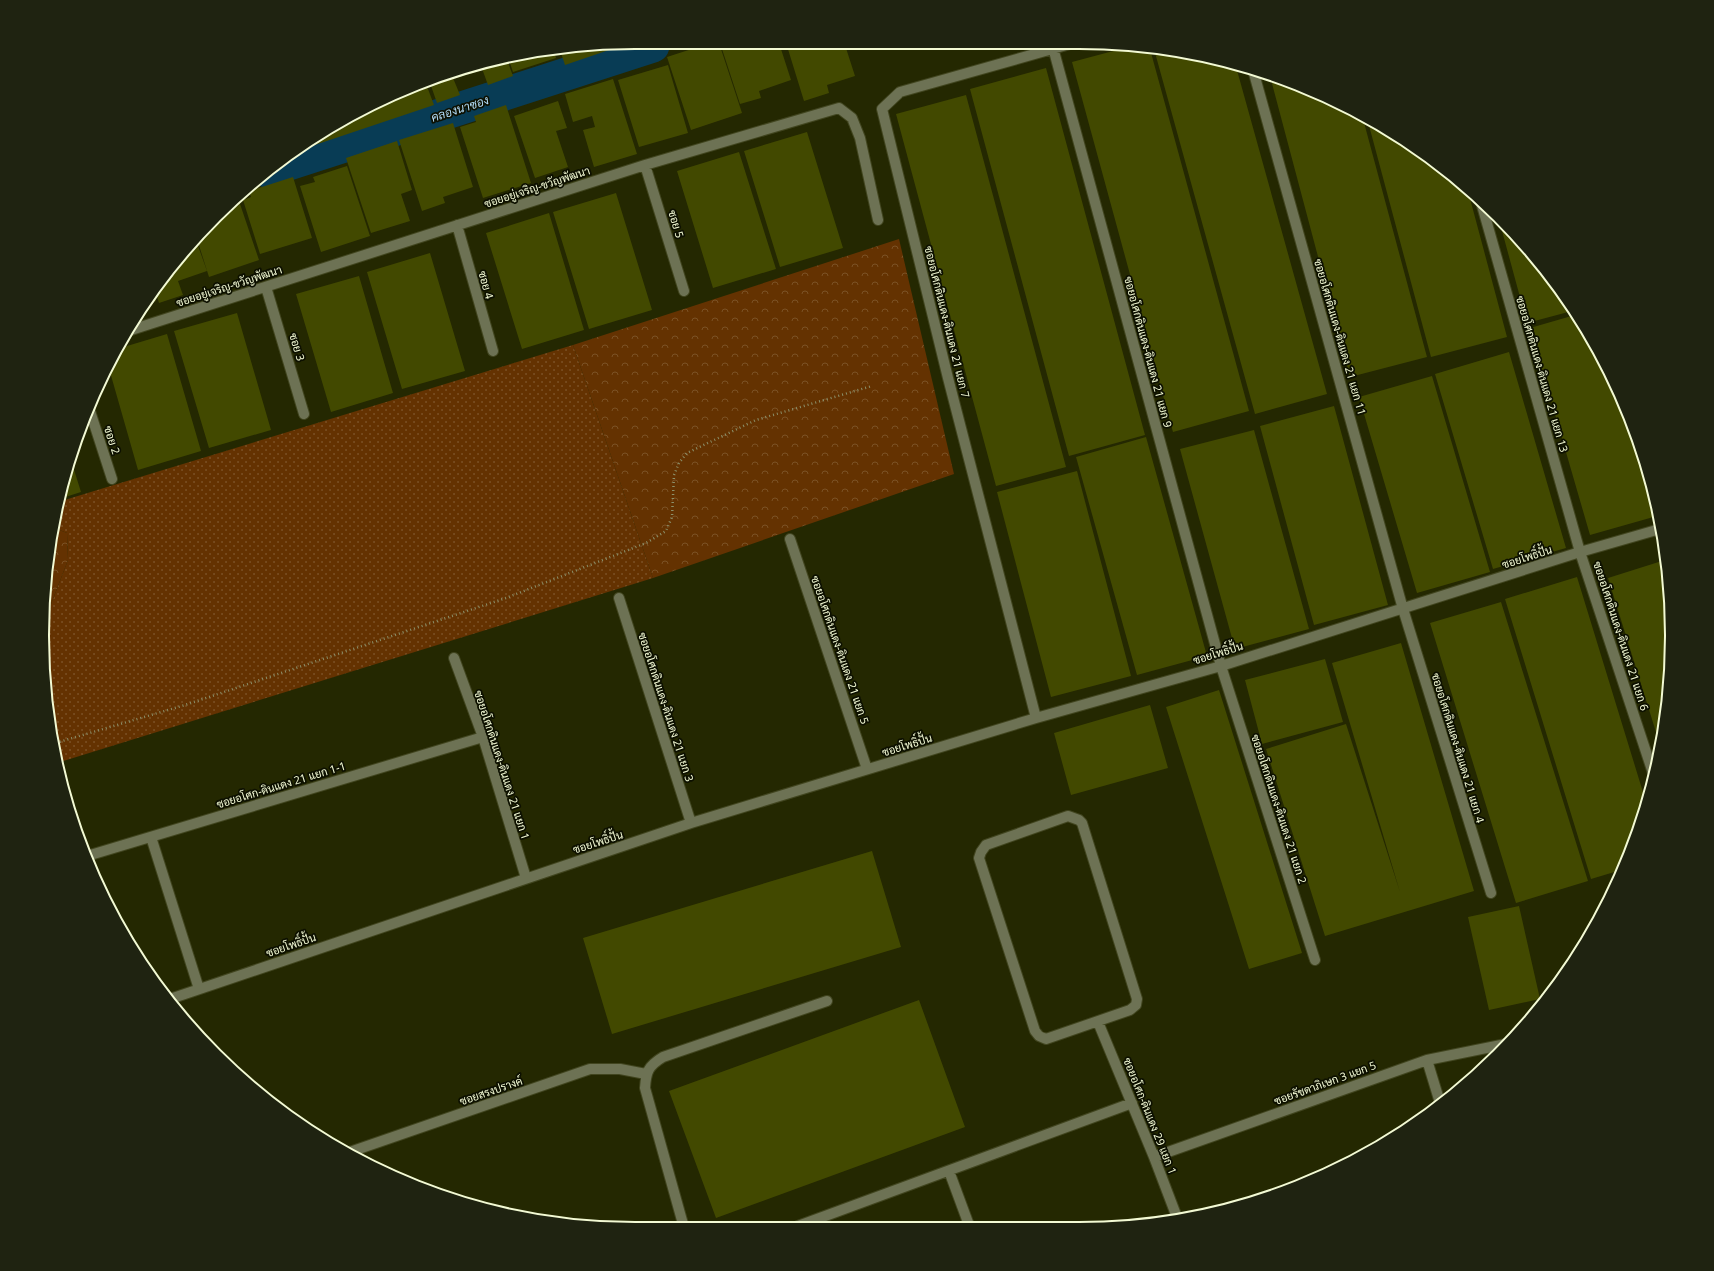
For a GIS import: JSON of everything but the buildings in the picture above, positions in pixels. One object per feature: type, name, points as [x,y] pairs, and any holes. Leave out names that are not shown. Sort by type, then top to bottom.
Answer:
[{"type":"street","name":"ซอยอโศกดินแดง-ดินแดง 21 แยก 7","points":[[1036,718],[948,378],[882,109],[900,92],[1042,49]]},
{"type":"street","name":"ซอยอโศกดินแดง-ดินแดง 21 แยก 9","points":[[1053,49],[1221,666]]},
{"type":"street","name":"ซอยอโศกดินแดง-ดินแดง 21 แยก 11","points":[[1255,76],[1403,609]]},
{"type":"street","name":"ซอยอยู่เจริญ-ขวัญพัฒนา","points":[[137,328],[645,165],[838,108],[852,118],[860,138],[878,220]]},
{"type":"street","name":"ซอย 5","points":[[645,165],[684,291]]},
{"type":"street","name":"ซอยอโศกดินแดง-ดินแดง 21 แยก 13","points":[[1484,213],[1580,552]]},
{"type":"street","name":"ซอย 4","points":[[457,225],[493,352]]},
{"type":"street","name":"ซอย 3","points":[[266,287],[304,414]]},
{"type":"street","name":"ซอย 2","points":[[92,417],[112,479]]},
{"type":"street","name":"ซอยโพธิ์ปั้น","points":[[174,998],[526,878],[691,824],[1036,718],[1221,666],[1580,552],[1655,530]]},
{"type":"street","name":"ซอยอโศกดินแดง-ดินแดง 21 แยก 5","points":[[790,539],[867,769]]},
{"type":"street","name":"ซอยอโศกดินแดง-ดินแดง 21 แยก 6","points":[[1580,552],[1650,765]]},
{"type":"street","name":"ซอยอโศกดินแดง-ดินแดง 21 แยก 3","points":[[619,598],[691,824]]},
{"type":"street","name":"ซอยอโศกดินแดง-ดินแดง 21 แยก 4","points":[[1403,609],[1491,894]]},
{"type":"street","name":"ซอยอโศกดินแดง-ดินแดง 21 แยก 1","points":[[454,658],[483,737],[526,878]]},
{"type":"street","name":"ซอยอโศกดินแดง-ดินแดง 21 แยก 2","points":[[1221,666],[1315,960]]},
{"type":"street","name":"ซอยอโศก-ดินแดง 21 แยก 1-1","points":[[92,855],[483,737]]},
{"type":"street","points":[[1068,816],[1079,820],[1082,823],[1137,998],[1136,1005],[1130,1010],[1098,1022],[1046,1039],[1039,1036],[1035,1030],[979,858],[980,852],[986,845],[1068,816]]},
{"type":"street","points":[[151,837],[199,989]]},
{"type":"street","points":[[682,1222],[645,1088],[646,1074],[654,1063],[663,1057],[828,1001]]},
{"type":"street","name":"ซอยอโศก-ดินแดง 29 แยก 1","points":[[1098,1022],[1154,1157],[1176,1214]]},
{"type":"street","name":"ซอยรัชดาภิเษก 3 แยก 5","points":[[1154,1157],[1427,1060],[1497,1046]]},
{"type":"street","points":[[1427,1060],[1439,1099]]},
{"type":"street","name":"ซอยสรงปรางค์","points":[[356,1151],[590,1069],[620,1069],[646,1074]]},
{"type":"street","points":[[809,1222],[1132,1104]]},
{"type":"street","points":[[949,1171],[968,1222]]},
{"type":"path","points":[[59,742],[185,705],[498,600],[646,543],[666,531],[672,517],[674,475],[679,463],[687,453],[756,420],[872,386]]},
{"type":"green space","points":[[899,239],[954,474],[653,578],[573,345]]},
{"type":"green space","points":[[573,345],[653,578],[63,761],[54,712],[50,674],[49,636],[50,608],[68,560],[67,533],[59,530],[65,500]]},
{"type":"green space","points":[[59,530],[67,533],[68,560],[50,608],[54,559]]},
{"type":"waterway","name":"คลองนาซอง","points":[[285,165],[644,49]]}]
